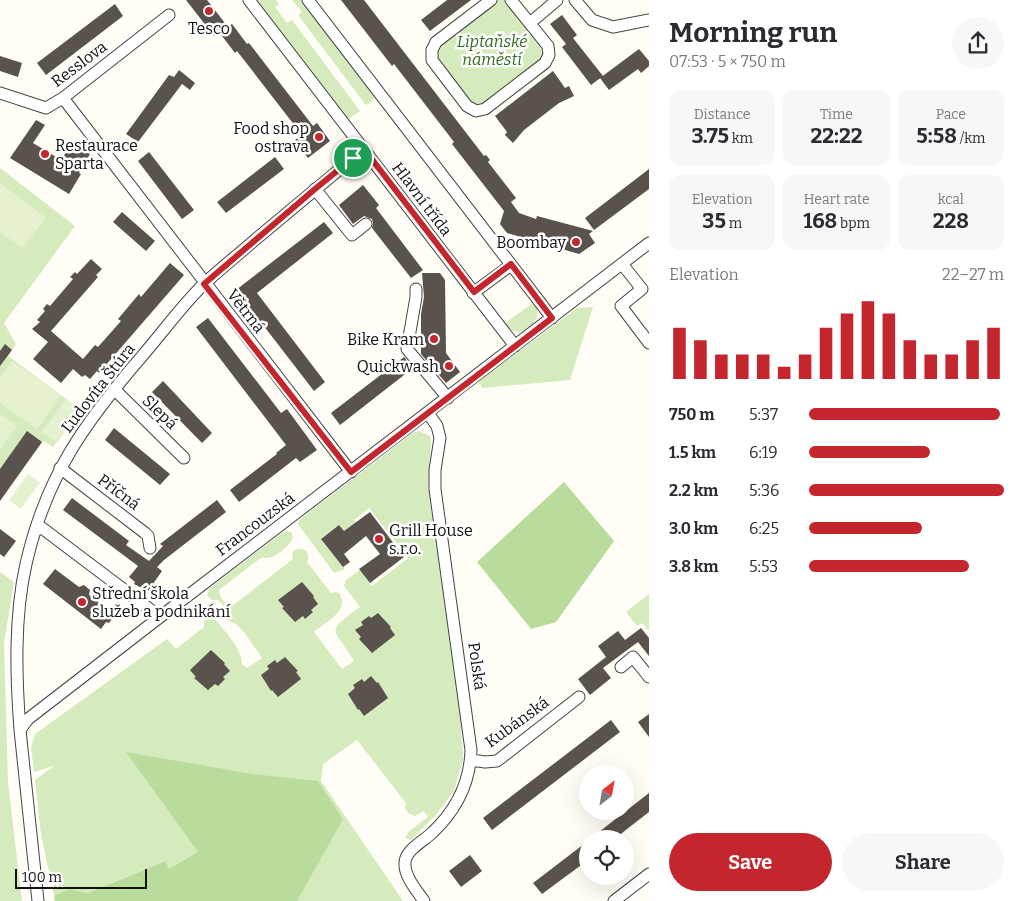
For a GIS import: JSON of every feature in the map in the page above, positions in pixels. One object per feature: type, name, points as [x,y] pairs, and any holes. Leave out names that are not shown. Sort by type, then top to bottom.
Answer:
[{"type":"street","name":"Hlavní třída","points":[[249,0],[515,346]]},
{"type":"street","name":"Hlavní třída","points":[[308,0],[552,318]]},
{"type":"street","points":[[491,0],[436,42],[432,50],[432,60],[467,106],[476,111],[485,109],[545,63],[549,55],[548,46],[512,0]]},
{"type":"street","points":[[530,23],[557,0]]},
{"type":"street","points":[[574,0],[592,20],[613,27],[649,20]]},
{"type":"street","name":"Resslova","points":[[0,93],[46,108],[62,98],[169,15]]},
{"type":"street","name":"Větrná","points":[[62,98],[351,472]]},
{"type":"street","name":"Ľudovíta Štúra","points":[[20,730],[18,690],[21,602],[26,565],[49,492],[60,468],[94,415],[114,389],[204,284],[364,149]]},
{"type":"street","points":[[315,189],[352,234],[366,224]]},
{"type":"street","name":"Francouzská","points":[[20,730],[28,719],[160,616],[649,243]]},
{"type":"street","points":[[474,292],[511,264]]},
{"type":"street","points":[[622,264],[646,286],[621,306],[649,343]]},
{"type":"street","points":[[416,289],[407,349],[448,398]]},
{"type":"street","name":"Slepá","points":[[114,389],[184,458]]},
{"type":"street","name":"Polská","points":[[424,901],[406,873],[405,860],[409,853],[434,831],[454,806],[468,778],[471,760],[468,723],[435,489],[435,470],[440,438],[439,432],[428,413]]},
{"type":"street","name":"Příčná","points":[[60,468],[146,533],[150,548]]},
{"type":"street","points":[[36,530],[42,528],[160,616]]},
{"type":"street","points":[[621,667],[634,657],[649,677]]},
{"type":"street","name":"Kubánská","points":[[471,760],[485,762],[497,760],[579,697]]},
{"type":"street","points":[[20,730],[38,901]]},
{"type":"street","points":[[614,901],[649,874]]},
{"type":"green space","points":[[255,0],[276,0],[279,4],[275,7],[287,23],[292,20],[360,111],[350,118],[346,118]]},
{"type":"green space","points":[[292,0],[303,0],[376,96],[368,105],[365,104],[298,15],[302,12]]},
{"type":"green space","name":"Liptaňské náměstí","points":[[494,0],[508,0],[543,44],[544,59],[487,103],[479,105],[469,100],[436,55],[437,47]]},
{"type":"green space","points":[[0,168],[75,226],[4,323],[16,344],[8,356],[80,409],[53,447],[44,441],[42,442],[2,497],[0,495]]},
{"type":"green space","points":[[0,183],[46,218],[22,248],[0,232]]},
{"type":"green space","points":[[534,302],[537,307],[537,316],[529,327],[520,332],[513,331],[504,324]]},
{"type":"green space","points":[[593,307],[570,380],[482,388],[479,381],[577,308]]},
{"type":"green space","points":[[12,361],[61,395],[37,429],[0,403],[0,377]]},
{"type":"green space","points":[[66,399],[81,409],[57,443],[42,432]]},
{"type":"green space","points":[[0,414],[17,426],[0,450]]},
{"type":"green space","points":[[419,431],[430,436],[431,442],[428,485],[460,712],[463,760],[454,791],[435,816],[411,840],[405,838],[408,832],[428,817],[424,811],[415,816],[408,813],[405,808],[406,803],[357,740],[323,764],[321,781],[403,901],[234,901],[169,869],[164,861],[88,893],[69,889],[54,896],[41,834],[35,780],[54,766],[34,772],[31,747],[35,734],[167,639],[176,649],[204,627],[204,620],[211,617],[215,619],[236,646],[242,664],[247,668],[262,658],[239,627],[223,617],[220,609],[223,605],[218,600],[212,600],[207,595],[210,588],[283,532],[287,531],[292,533],[293,538],[287,545],[275,556],[262,557],[219,590],[221,598],[232,606],[293,559],[292,553],[295,550],[304,550],[308,556],[307,562],[331,593],[339,593],[342,599],[342,605],[335,616],[314,632],[342,669],[354,661],[337,636],[336,631],[341,622],[360,607],[344,586],[346,580],[360,570],[372,586],[408,558],[369,508],[354,520],[356,522],[344,531],[339,525],[321,538],[345,569],[334,573],[298,524],[299,520],[414,432]]},
{"type":"green space","points":[[28,474],[40,482],[21,509],[9,500]]},
{"type":"green space","points":[[564,482],[614,541],[556,622],[531,629],[477,562]]},
{"type":"green space","points":[[0,572],[14,582],[4,643],[8,782],[22,901],[0,901]]},
{"type":"green space","points":[[649,594],[649,631],[642,623],[637,626],[626,612]]},
{"type":"green space","points":[[126,752],[252,774],[318,781],[343,819],[297,901],[55,901],[54,896],[69,889],[88,893],[165,861],[169,869],[198,852]]},
{"type":"building","points":[[186,0],[207,0],[228,27],[232,24],[313,126],[317,123],[330,141],[308,158],[295,140],[302,135],[237,51],[235,53],[219,32],[214,36]]},
{"type":"building","points":[[341,0],[364,0],[484,156],[486,155],[490,160],[488,162],[516,198],[511,202],[519,213],[536,219],[537,216],[593,231],[589,234],[595,243],[579,254],[507,233],[500,224],[504,211],[394,64],[392,66]]},
{"type":"building","points":[[447,0],[471,0],[430,31],[421,20]]},
{"type":"building","points":[[115,4],[123,16],[46,75],[37,63]]},
{"type":"building","points":[[562,15],[577,35],[573,38],[603,76],[591,85],[562,47],[566,44],[550,24]]},
{"type":"building","points":[[639,49],[649,61],[649,66],[641,73],[638,69],[609,90],[600,78]]},
{"type":"building","points":[[0,56],[22,63],[18,77],[0,71]]},
{"type":"building","points":[[179,70],[195,83],[190,90],[182,84],[138,142],[126,134],[169,75],[174,77]]},
{"type":"building","points":[[553,71],[565,88],[569,86],[574,96],[559,103],[524,130],[513,143],[505,135],[507,132],[495,116]]},
{"type":"building","points":[[36,120],[45,125],[33,143],[61,160],[72,143],[90,154],[69,194],[10,158]]},
{"type":"building","points":[[149,152],[194,210],[182,219],[138,161]]},
{"type":"building","points":[[275,157],[284,169],[226,213],[217,202]]},
{"type":"building","points":[[649,169],[649,189],[594,230],[585,218]]},
{"type":"building","points":[[363,185],[379,205],[376,208],[423,270],[411,278],[372,228],[372,219],[364,216],[353,224],[339,205]]},
{"type":"building","points":[[122,212],[155,241],[146,251],[113,222]]},
{"type":"building","points":[[324,222],[333,233],[257,293],[325,382],[314,391],[236,290]]},
{"type":"building","points":[[91,259],[102,269],[96,275],[98,277],[51,331],[83,359],[95,345],[98,347],[121,321],[118,319],[139,294],[141,297],[170,263],[184,275],[99,373],[97,371],[90,379],[85,375],[82,377],[73,369],[61,383],[33,359],[48,342],[32,329],[40,322],[37,320],[45,311],[43,309],[47,304],[50,306],[73,279],[70,277],[75,272],[77,274]]},
{"type":"building","points":[[422,273],[440,273],[445,280],[446,353],[460,372],[446,383],[421,354],[421,314],[424,297]]},
{"type":"building","points":[[208,318],[281,413],[287,409],[317,450],[300,462],[296,458],[239,502],[230,490],[286,445],[196,327]]},
{"type":"building","points":[[5,344],[12,350],[0,366],[0,351]]},
{"type":"building","points":[[404,357],[413,368],[340,425],[331,413]]},
{"type":"building","points":[[163,381],[212,433],[202,443],[152,392]]},
{"type":"building","points":[[114,428],[170,474],[160,485],[105,440]]},
{"type":"building","points":[[27,431],[42,442],[0,501],[0,469]]},
{"type":"building","points":[[72,498],[129,541],[126,545],[149,561],[163,546],[160,544],[217,500],[226,512],[157,567],[162,571],[148,591],[134,584],[135,582],[129,577],[138,566],[63,510]]},
{"type":"building","points":[[370,512],[404,557],[370,583],[359,569],[380,554],[366,536],[344,554],[350,562],[343,567],[321,539],[339,525],[344,531]]},
{"type":"building","points":[[0,529],[16,541],[4,557],[0,554]]},
{"type":"building","name":"Střední škola služeb a podnikání","points":[[55,569],[79,587],[84,585],[90,590],[89,595],[115,615],[109,623],[106,622],[101,629],[43,584]]},
{"type":"building","points":[[302,582],[318,604],[305,619],[303,616],[295,622],[282,608],[284,607],[278,600]]},
{"type":"building","points":[[378,613],[391,627],[395,635],[372,653],[359,639],[361,637],[355,630],[363,625],[361,622],[369,616],[371,618]]},
{"type":"building","points":[[641,628],[649,638],[649,656],[638,642],[603,668],[611,678],[590,695],[578,679],[606,657],[598,646],[618,631],[625,640]]},
{"type":"building","points":[[211,650],[225,663],[230,671],[223,677],[225,679],[218,686],[215,684],[208,690],[194,678],[196,677],[190,670]]},
{"type":"building","points":[[285,657],[298,671],[296,672],[301,679],[278,697],[271,691],[261,675],[269,669],[267,666],[275,660],[277,663]]},
{"type":"building","points":[[371,676],[378,682],[388,698],[364,716],[348,694],[355,688],[353,685],[362,679],[364,682]]},
{"type":"building","points":[[649,714],[649,737],[638,722]]},
{"type":"building","points":[[611,720],[620,732],[492,830],[483,818]]},
{"type":"building","points":[[649,793],[649,812],[626,830],[602,830],[614,820],[634,820],[634,805]]},
{"type":"building","points":[[579,848],[579,867],[542,894],[533,883]]},
{"type":"building","points":[[470,855],[482,871],[461,887],[449,871]]},
{"type":"place","name":"Tesco","points":[[209,11]]},
{"type":"place","name":"Food shop ostrava","points":[[319,137]]},
{"type":"place","name":"Restaurace Sparta","points":[[45,154]]},
{"type":"place","name":"Boombay","points":[[576,242]]},
{"type":"place","name":"Bike Kram","points":[[434,339]]},
{"type":"place","name":"Quickwash","points":[[449,366]]},
{"type":"place","name":"Grill House s.r.o.","points":[[379,539]]},
{"type":"place","name":"Střední škola služeb a podnikání","points":[[82,602]]},
{"type":"route","points":[[364,149],[474,292],[511,264],[552,318],[351,472],[204,284],[353,158],[364,149]]}]
